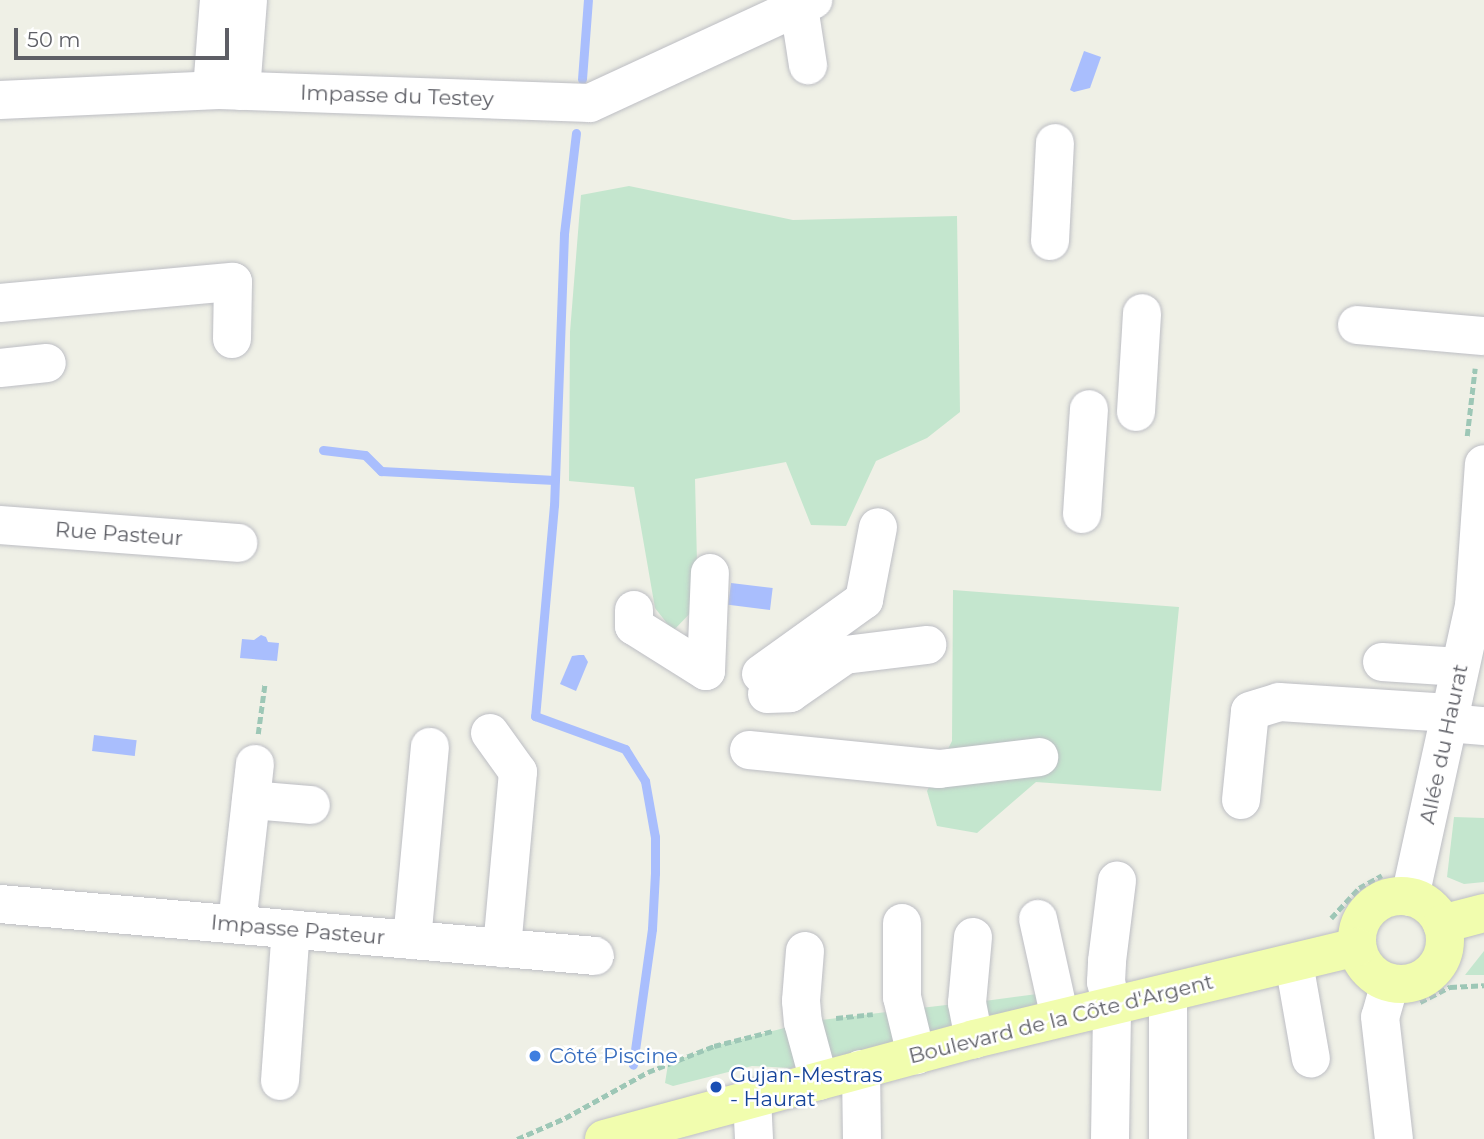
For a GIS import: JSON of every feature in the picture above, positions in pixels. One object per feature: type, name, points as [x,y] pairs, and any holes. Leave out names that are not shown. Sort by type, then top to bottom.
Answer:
[{"type":"main road","points":[[1396,896],[1424,902],[1442,923],[1444,951],[1438,963],[1417,981],[1390,983],[1368,970],[1357,947],[1357,933],[1370,908],[1396,896]]},
{"type":"main road","points":[[1442,923],[1484,913]]},
{"type":"main road","name":"Boulevard de la Côte d'Argent","points":[[604,1139],[678,1129],[752,1098],[819,1080],[974,1039],[1357,947]]},
{"type":"street","points":[[219,0],[227,90]]},
{"type":"street","points":[[227,90],[248,0]]},
{"type":"street","points":[[791,6],[808,65]]},
{"type":"street","name":"Impasse du Testey","points":[[0,100],[227,90],[590,103],[791,6]]},
{"type":"street","points":[[1050,241],[1055,143]]},
{"type":"street","points":[[0,303],[233,282],[232,339]]},
{"type":"street","points":[[1136,412],[1142,313]]},
{"type":"street","points":[[1357,325],[1484,336]]},
{"type":"street","points":[[0,368],[47,363]]},
{"type":"street","points":[[1082,514],[1089,409]]},
{"type":"street","name":"Allée du Haurat","points":[[1410,897],[1461,720],[1460,667],[1474,606],[1481,544],[1484,464]]},
{"type":"street","name":"Rue Pasteur","points":[[0,525],[237,543]]},
{"type":"street","points":[[877,527],[864,600],[764,684],[790,693],[845,655],[927,645]]},
{"type":"street","points":[[634,610],[634,626],[706,671],[710,573]]},
{"type":"street","points":[[1381,662],[1460,667]]},
{"type":"street","points":[[1241,800],[1250,711],[1279,702],[1461,720]]},
{"type":"street","points":[[490,733],[518,772],[502,948]]},
{"type":"street","points":[[412,940],[430,747]]},
{"type":"street","points":[[749,750],[939,769],[1039,757]]},
{"type":"street","points":[[237,925],[253,782],[312,805]]},
{"type":"street","points":[[1110,1139],[1112,1006],[1106,982],[1117,881]]},
{"type":"street","name":"Impasse Pasteur","points":[[0,904],[595,956]]},
{"type":"street","points":[[1038,919],[1060,1018]]},
{"type":"street","points":[[902,923],[902,998],[916,1055]]},
{"type":"street","points":[[280,1081],[291,929]]},
{"type":"street","points":[[973,937],[967,1003],[974,1039]]},
{"type":"street","points":[[805,951],[801,1001],[803,1022],[819,1080]]},
{"type":"street","points":[[1294,963],[1311,1059]]},
{"type":"street","points":[[1390,983],[1380,1017],[1394,1139]]},
{"type":"street","points":[[1168,993],[1168,1139]]},
{"type":"street","points":[[861,1069],[862,1139]]},
{"type":"street","points":[[752,1098],[754,1139]]},
{"type":"path","points":[[253,782],[265,682]]},
{"type":"green space","points":[[629,186],[793,220],[957,216],[960,412],[927,438],[876,461],[846,526],[811,525],[786,462],[695,479],[698,605],[673,631],[655,608],[634,487],[569,481],[570,332],[581,195]]},
{"type":"green space","points":[[953,590],[1179,607],[1161,791],[1036,782],[977,833],[937,826],[927,791],[952,741]]},
{"type":"green space","points":[[1454,817],[1484,818],[1484,882],[1464,884],[1447,877]]},
{"type":"green space","points":[[1484,951],[1484,975],[1465,975]]},
{"type":"green space","points":[[1045,993],[1038,1010],[990,1023],[977,1002]]},
{"type":"green space","points":[[955,1004],[959,1021],[950,1033],[928,1039],[912,1009]]},
{"type":"green space","points":[[895,1011],[894,1047],[835,1063],[813,1021]]},
{"type":"green space","points":[[792,1026],[801,1064],[791,1068],[752,1066],[673,1086],[665,1083],[668,1064],[714,1046]]},
{"type":"water","points":[[1084,51],[1101,57],[1090,88],[1074,92],[1070,90]]},
{"type":"water","points":[[731,583],[773,588],[770,610],[728,605]]},
{"type":"water","points":[[261,635],[266,637],[268,642],[279,643],[277,661],[240,658],[242,639],[254,640]]},
{"type":"water","points":[[584,655],[588,662],[576,691],[560,684],[572,656]]},
{"type":"water","points":[[94,735],[137,740],[135,756],[92,751]]},
{"type":"waterway","points":[[582,79],[588,0]]},
{"type":"waterway","points":[[576,133],[564,234],[554,505],[535,716],[625,749],[645,781],[655,837],[655,873],[652,929],[633,1065]]},
{"type":"waterway","points":[[323,450],[365,455],[381,471],[555,480]]},
{"type":"place","name":"Côté Piscine","points":[[535,1056]]},
{"type":"place","name":"Gujan-Mestras - Haurat","points":[[716,1087]]}]
